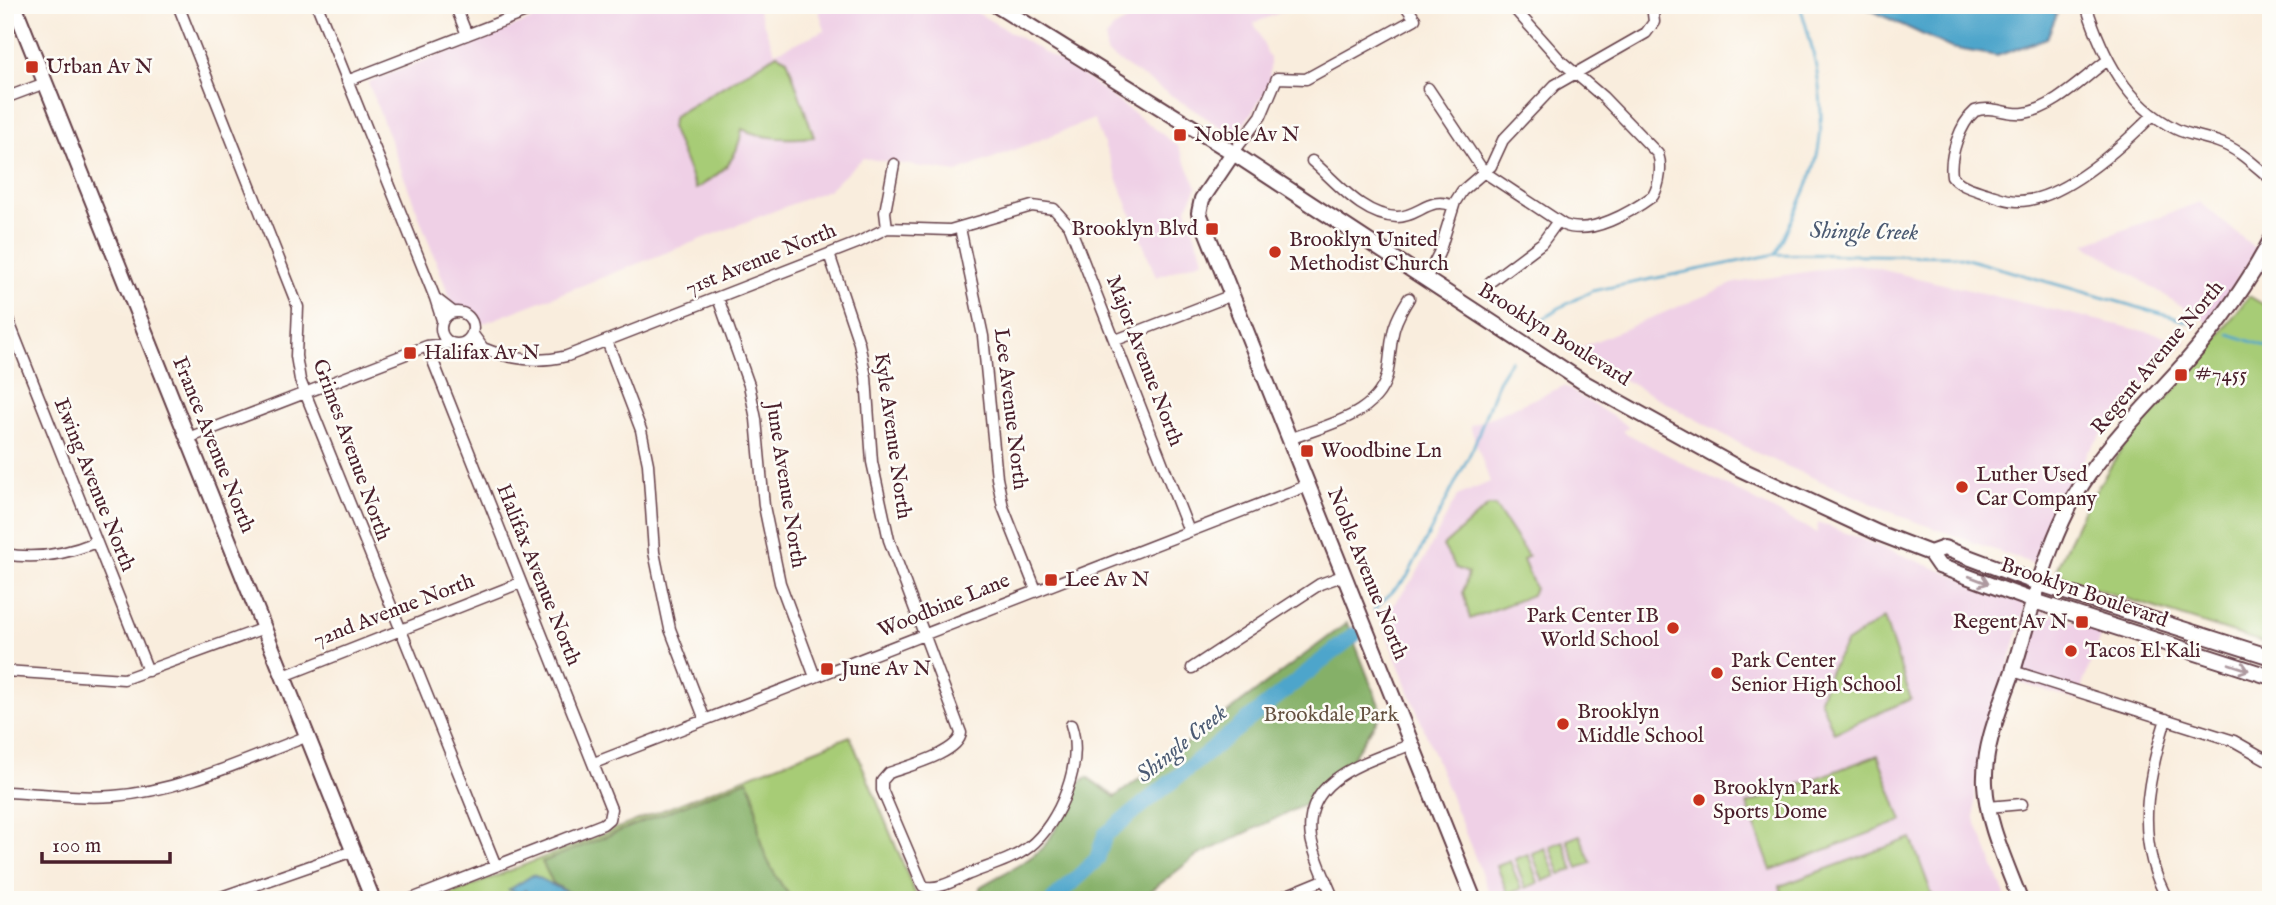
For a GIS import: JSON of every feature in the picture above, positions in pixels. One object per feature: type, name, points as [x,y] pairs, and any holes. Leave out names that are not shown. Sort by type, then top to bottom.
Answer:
[{"type":"street","name":"France Avenue North","points":[[14,5],[373,900]]},
{"type":"street","name":"Grimes Avenue North","points":[[178,5],[298,307],[296,356],[305,392],[496,866]]},
{"type":"street","points":[[317,5],[435,298],[442,320],[441,331],[426,346]]},
{"type":"street","points":[[455,5],[467,35]]},
{"type":"street","points":[[347,81],[544,5]]},
{"type":"street","name":"Brooklyn Boulevard","points":[[996,5],[1233,153],[1583,382],[1696,446],[1878,533],[1930,553],[1939,566],[2034,601],[2271,677]]},
{"type":"street","points":[[1233,153],[1261,116],[1277,78],[1306,79],[1415,19],[1405,5]]},
{"type":"street","points":[[1428,88],[1484,172],[1574,229],[1584,229],[1626,211],[1646,201],[1656,191],[1660,158],[1603,97],[1574,73],[1511,5]]},
{"type":"street","points":[[2085,5],[2108,60],[2129,93],[2153,115],[2177,129],[2232,149],[2271,179]]},
{"type":"street","points":[[1426,279],[1439,253],[1453,206],[1462,191],[1492,166],[1503,140],[1555,85],[1646,33],[1654,22],[1653,7]]},
{"type":"street","points":[[2108,60],[2037,110],[2014,113],[1993,108],[1975,111],[1964,125],[1952,160],[1952,176],[1964,186],[2008,200],[2030,199],[2065,185],[2095,167],[2153,115]]},
{"type":"street","points":[[5,98],[46,83]]},
{"type":"street","name":"Noble Avenue North","points":[[1233,153],[1199,207],[1474,900]]},
{"type":"street","points":[[1312,161],[1372,212],[1400,217],[1438,202],[1453,206]]},
{"type":"street","points":[[887,228],[885,212],[894,164]]},
{"type":"street","name":"71st Avenue North","points":[[464,342],[516,359],[542,360],[567,356],[829,254],[887,228],[940,231],[960,228],[1032,206],[1054,209]]},
{"type":"street","name":"Major Avenue North","points":[[1054,209],[1070,227],[1189,531]]},
{"type":"street","points":[[1490,282],[1542,243],[1558,221]]},
{"type":"street","name":"Lee Avenue North","points":[[960,228],[983,336],[997,478],[1003,507],[1036,590]]},
{"type":"street","name":"Regent Avenue North","points":[[2020,900],[1988,807],[1986,761],[2040,584],[2071,505],[2088,475],[2126,425],[2224,316],[2255,271],[2271,240]]},
{"type":"street","name":"Kyle Avenue North","points":[[829,254],[859,343],[866,377],[872,462],[886,527],[960,726],[961,739],[951,749],[890,773],[882,781],[881,790],[917,879],[929,888],[1012,857],[1039,839],[1050,826],[1070,775],[1076,740],[1071,725]]},
{"type":"street","points":[[1116,340],[1232,295]]},
{"type":"street","points":[[188,438],[426,346],[464,342],[472,333],[473,323],[467,315],[453,312],[435,298]]},
{"type":"street","name":"June Avenue North","points":[[718,298],[739,352],[752,396],[764,506],[774,558],[793,621],[815,677]]},
{"type":"street","points":[[1290,439],[1350,415],[1372,403],[1385,381],[1393,325],[1409,298]]},
{"type":"street","name":"Ewing Avenue North","points":[[5,312],[148,671]]},
{"type":"street","points":[[442,320],[453,312]]},
{"type":"street","points":[[441,331],[451,343]]},
{"type":"street","points":[[472,333],[483,348]]},
{"type":"street","points":[[607,341],[641,430],[648,464],[654,552],[667,616],[705,720]]},
{"type":"street","name":"Halifax Avenue North","points":[[426,346],[611,808],[609,819],[496,866]]},
{"type":"street","name":"Woodbine Lane","points":[[594,763],[1309,485]]},
{"type":"street","points":[[5,554],[39,557],[60,554],[96,542]]},
{"type":"street","name":"Brooklyn Boulevard","points":[[1930,553],[1944,548],[2040,584],[2271,657]]},
{"type":"street","points":[[1192,668],[1320,584],[1345,575]]},
{"type":"street","name":"72nd Avenue North","points":[[284,676],[520,583]]},
{"type":"street","points":[[5,671],[124,679],[264,628]]},
{"type":"street","points":[[2012,671],[2234,741],[2271,762]]},
{"type":"street","points":[[2166,719],[2151,771],[2145,817],[2155,868],[2168,900]]},
{"type":"street","points":[[5,792],[84,797],[148,792],[210,774],[308,736]]},
{"type":"street","points":[[1334,900],[1311,839],[1315,803],[1338,775],[1412,744]]},
{"type":"street","points":[[1988,807],[2022,804]]},
{"type":"street","points":[[213,900],[353,851]]},
{"type":"street","points":[[409,900],[496,866]]},
{"type":"street","points":[[1275,900],[1326,879]]},
{"type":"shaded area","points":[[570,5],[756,5],[775,52],[825,30],[817,5],[964,5],[1081,74],[1178,146],[1197,187],[1186,209],[1204,260],[1156,277],[1094,119],[957,172],[863,158],[828,190],[479,325],[469,310],[453,306],[368,82]]},
{"type":"shaded area","points":[[1137,5],[1299,5],[1254,23],[1270,59],[1270,78],[1264,94],[1239,132],[1231,134],[1106,53],[1106,38],[1113,28],[1140,14]]},
{"type":"shaded area","points":[[2200,202],[2257,250],[2208,323],[2085,244]]},
{"type":"shaded area","points":[[1858,264],[2186,341],[2123,407],[2088,452],[2058,505],[2034,564],[1905,518],[1757,453],[1572,351],[1735,283]]},
{"type":"shaded area","points":[[1564,386],[1629,427],[1622,431],[1817,533],[1818,522],[2021,602],[2025,607],[1975,784],[1975,819],[2007,900],[1492,900],[1381,621],[1416,575],[1457,496],[1490,482],[1470,426]]},
{"type":"shaded area","points":[[2041,611],[2102,631],[2077,700],[2018,682]]},
{"type":"green space","points":[[777,54],[787,59],[814,137],[768,137],[742,129],[736,150],[727,165],[696,189],[671,127],[674,116]]},
{"type":"green space","points":[[2249,296],[2271,309],[2271,645],[2065,579],[2057,568],[2084,509],[2123,447],[2194,368]]},
{"type":"green space","points":[[1488,506],[1495,506],[1528,556],[1523,560],[1535,588],[1532,595],[1470,619],[1463,592],[1468,573],[1456,568],[1443,546]]},
{"type":"green space","points":[[1884,618],[1911,699],[1834,733],[1820,699],[1830,670],[1846,643]]},
{"type":"green space","name":"Brookdale Park","points":[[1347,623],[1382,713],[1346,767],[1322,782],[1310,802],[1195,857],[1139,900],[979,900],[980,887],[1022,863],[1044,846],[1056,829],[1076,789],[1087,777],[1115,797]]},
{"type":"green space","points":[[850,736],[918,900],[436,900]]},
{"type":"green space","points":[[1878,755],[1902,821],[1771,870],[1747,804]]},
{"type":"green space","points":[[747,780],[756,803],[760,838],[765,853],[775,874],[793,900],[573,900],[572,895],[553,883],[542,862]]},
{"type":"green space","points":[[1580,835],[1591,863],[1578,868],[1567,840]]},
{"type":"green space","points":[[1911,838],[1934,900],[1783,900],[1780,886]]},
{"type":"green space","points":[[1563,841],[1573,870],[1560,874],[1550,846]]},
{"type":"green space","points":[[1545,848],[1556,876],[1543,881],[1532,853]]},
{"type":"green space","points":[[1528,854],[1538,883],[1525,888],[1515,859]]},
{"type":"green space","points":[[1510,861],[1521,889],[1508,894],[1497,866]]},
{"type":"water","points":[[1860,5],[1948,5],[1978,13],[2047,5],[2057,14],[2047,38],[1997,56],[1951,48]]},
{"type":"water","points":[[533,875],[573,895],[573,900],[532,900],[525,890],[521,894],[509,890]]},
{"type":"waterway","points":[[1776,254],[1808,183],[1820,141],[1821,102],[1811,43],[1800,6]]},
{"type":"waterway","name":"Shingle Creek","points":[[1535,326],[1557,309],[1592,291],[1776,254],[1956,256],[2197,324]]},
{"type":"waterway","name":"Shingle Creek","points":[[2229,334],[2271,348]]},
{"type":"waterway","name":"Shingle Creek","points":[[1374,610],[1407,577],[1473,448],[1499,379],[1511,360]]},
{"type":"waterway","name":"Shingle Creek","points":[[1053,900],[1097,859],[1105,835],[1354,635]]},
{"type":"place","name":"Urban Av N","points":[[32,67]]},
{"type":"place","name":"Noble Av N","points":[[1180,135]]},
{"type":"place","name":"Brooklyn Blvd","points":[[1212,229]]},
{"type":"place","name":"Brooklyn United Methodist Church","points":[[1275,252]]},
{"type":"place","name":"Halifax Av N","points":[[410,353]]},
{"type":"place","name":"#7455","points":[[2181,375]]},
{"type":"place","name":"Woodbine Ln","points":[[1307,451]]},
{"type":"place","name":"Luther Used Car Company","points":[[1962,487]]},
{"type":"place","name":"Lee Av N","points":[[1051,580]]},
{"type":"place","name":"Regent Av N","points":[[2082,622]]},
{"type":"place","name":"Park Center IB World School","points":[[1673,628]]},
{"type":"place","name":"Tacos El Kali","points":[[2071,651]]},
{"type":"place","name":"June Av N","points":[[827,669]]},
{"type":"place","name":"Park Center Senior High School","points":[[1717,673]]},
{"type":"place","name":"Brooklyn Middle School","points":[[1563,724]]},
{"type":"place","name":"Brooklyn Park Sports Dome","points":[[1699,800]]}]
